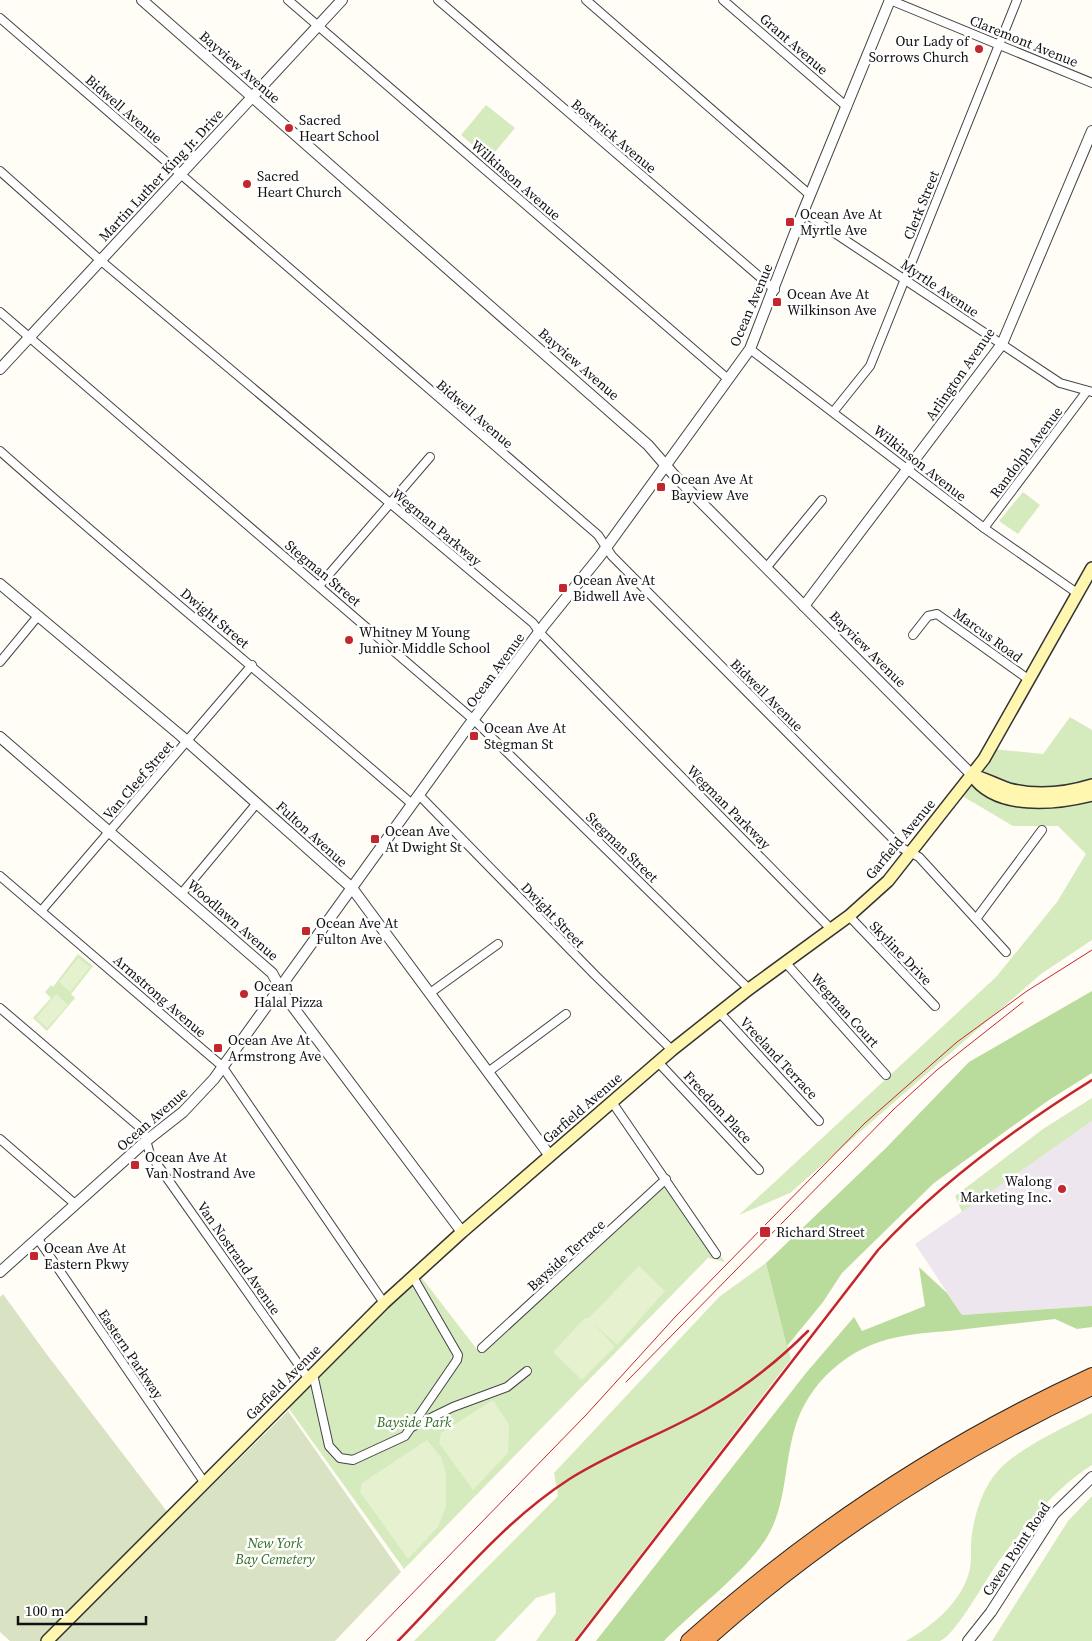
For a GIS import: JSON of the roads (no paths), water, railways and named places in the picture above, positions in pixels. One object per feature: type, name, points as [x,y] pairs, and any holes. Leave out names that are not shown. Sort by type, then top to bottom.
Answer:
[{"type":"highway","points":[[688,1641],[781,1563],[880,1492],[978,1433],[1092,1375]]},
{"type":"highway","points":[[706,1641],[796,1567],[889,1500],[996,1436],[1092,1388]]},
{"type":"main road","name":"Garfield Avenue","points":[[47,1641],[384,1303],[462,1232],[672,1050],[749,989],[849,916],[888,881],[972,775],[997,736],[1092,568]]},
{"type":"main road","name":"Bayview Avenue","points":[[972,775],[982,787],[1005,798],[1032,802],[1092,785]]},
{"type":"main road","name":"Bayview Avenue","points":[[1058,796],[1092,795]]},
{"type":"street","name":"Bayview Avenue","points":[[142,0],[641,439],[972,775]]},
{"type":"street","name":"Wilkinson Avenue","points":[[288,0],[728,379]]},
{"type":"street","name":"Martin Luther King Jr. Drive","points":[[0,369],[342,0]]},
{"type":"street","name":"Bostwick Avenue","points":[[438,0],[774,290]]},
{"type":"street","points":[[586,0],[810,195]]},
{"type":"street","name":"Grant Avenue","points":[[723,0],[847,107]]},
{"type":"street","name":"Ocean Avenue","points":[[0,1272],[146,1141],[183,1112],[214,1079],[412,804],[606,548],[750,349],[803,212],[890,0]]},
{"type":"street","name":"Claremont Avenue","points":[[890,0],[1092,83]]},
{"type":"street","name":"Clerk Street","points":[[834,411],[870,366],[1017,0]]},
{"type":"street","name":"Bidwell Avenue","points":[[0,18],[598,536],[606,548],[902,848],[919,857],[1006,952]]},
{"type":"street","name":"Arlington Avenue","points":[[804,606],[1002,344],[1092,132]]},
{"type":"street","name":"Wegman Parkway","points":[[0,171],[100,260],[533,623],[540,633],[831,929]]},
{"type":"street","name":"Myrtle Avenue","points":[[803,212],[1060,383],[1090,391]]},
{"type":"street","name":"Stegman Street","points":[[0,312],[475,721],[749,989]]},
{"type":"street","name":"Wilkinson Avenue","points":[[750,349],[834,411],[984,528],[1077,594]]},
{"type":"street","name":"Randolph Avenue","points":[[984,528],[1090,391]]},
{"type":"street","name":"Dwight Street","points":[[0,451],[88,529],[252,665],[412,804]]},
{"type":"street","points":[[319,586],[430,457]]},
{"type":"street","points":[[766,568],[822,500]]},
{"type":"street","name":"Fulton Avenue","points":[[0,584],[180,735],[186,743],[257,803],[352,888],[550,1156]]},
{"type":"street","name":"Marcus Road","points":[[913,635],[928,616],[937,614],[1028,679]]},
{"type":"street","points":[[0,662],[38,616]]},
{"type":"street","name":"Van Cleef Street","points":[[42,910],[252,665]]},
{"type":"street","name":"Woodlawn Avenue","points":[[0,737],[272,973],[284,996],[462,1232]]},
{"type":"street","name":"Dwight Street","points":[[419,795],[595,976],[672,1050]]},
{"type":"street","points":[[182,893],[257,803]]},
{"type":"street","points":[[976,919],[1042,830]]},
{"type":"street","name":"Armstrong Avenue","points":[[0,876],[222,1066],[384,1303]]},
{"type":"street","name":"Skyline Drive","points":[[849,916],[935,1006]]},
{"type":"street","points":[[430,993],[498,944]]},
{"type":"street","name":"Wegman Court","points":[[785,962],[886,1075]]},
{"type":"street","name":"Van Nostrand Avenue","points":[[0,1008],[143,1130],[150,1154],[310,1376]]},
{"type":"street","name":"Vreeland Terrace","points":[[720,1013],[819,1121]]},
{"type":"street","points":[[488,1072],[566,1014]]},
{"type":"street","name":"Freedom Place","points":[[658,1062],[759,1170]]},
{"type":"street","points":[[612,1102],[716,1254]]},
{"type":"street","points":[[0,1140],[75,1204]]},
{"type":"street","name":"Bayside Terrace","points":[[482,1348],[666,1179]]},
{"type":"street","name":"Eastern Parkway","points":[[38,1239],[204,1482]]},
{"type":"street","points":[[310,1376],[328,1446],[340,1458],[354,1460],[404,1436],[457,1360],[458,1355],[413,1277]]},
{"type":"street","points":[[412,1427],[453,1407],[507,1387],[527,1371]]},
{"type":"street","name":"Caven Point Road","points":[[968,1641],[991,1612],[1054,1514],[1092,1477]]},
{"type":"tram line","points":[[366,1641],[586,1415],[676,1316],[865,1123],[957,1042],[1027,991],[1092,950]]},
{"type":"tram line","points":[[626,1382],[894,1109],[937,1070],[1023,1002]]},
{"type":"railway","points":[[576,1641],[878,1250],[927,1202],[979,1158],[1035,1117],[1092,1080]]},
{"type":"railway","points":[[398,1641],[500,1535],[544,1497],[585,1470],[693,1417],[724,1399],[762,1372],[808,1331]]},
{"type":"place","name":"Our Lady of Sorrows Church","points":[[979,49]]},
{"type":"place","name":"Sacred Heart School","points":[[289,128]]},
{"type":"place","name":"Sacred Heart Church","points":[[247,184]]},
{"type":"place","name":"Ocean Ave At Myrtle Ave","points":[[790,222]]},
{"type":"place","name":"Ocean Ave At Wilkinson Ave","points":[[777,302]]},
{"type":"place","name":"Ocean Ave At Bayview Ave","points":[[661,487]]},
{"type":"place","name":"Ocean Ave At Bidwell Ave","points":[[563,588]]},
{"type":"place","name":"Whitney M Young Junior Middle School","points":[[349,640]]},
{"type":"place","name":"Ocean Ave At Stegman St","points":[[474,736]]},
{"type":"place","name":"Ocean Ave At Dwight St","points":[[375,839]]},
{"type":"place","name":"Ocean Ave At Fulton Ave","points":[[306,931]]},
{"type":"place","name":"Ocean Halal Pizza","points":[[244,994]]},
{"type":"place","name":"Ocean Ave At Armstrong Ave","points":[[218,1048]]},
{"type":"place","name":"Ocean Ave At Van Nostrand Ave","points":[[135,1165]]},
{"type":"place","name":"Walong Marketing Inc.","points":[[1062,1189]]},
{"type":"place","name":"Richard Street","points":[[765,1232]]},
{"type":"place","name":"Ocean Ave At Eastern Pkwy","points":[[34,1256]]},
{"type":"park label","name":"Bayside Park","points":[[414,1422]]},
{"type":"park label","name":"New York Bay Cemetery","points":[[275,1552]]}]
